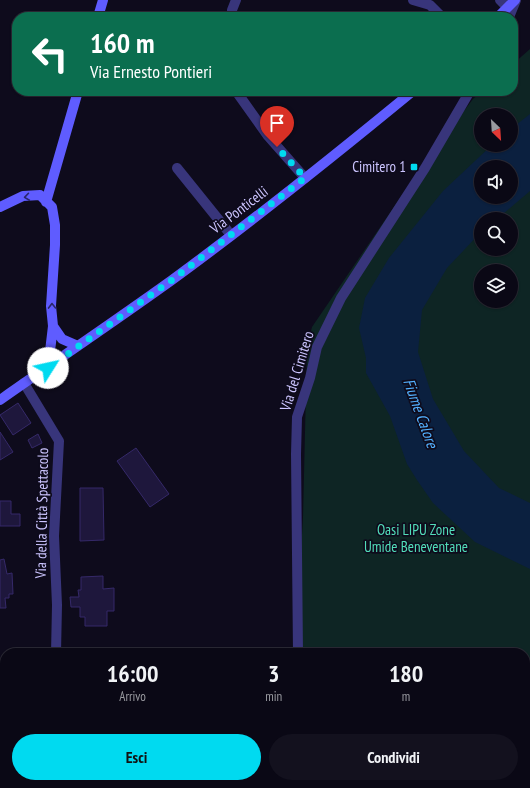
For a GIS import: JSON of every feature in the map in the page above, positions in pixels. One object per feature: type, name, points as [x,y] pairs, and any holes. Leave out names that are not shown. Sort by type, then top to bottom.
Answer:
[{"type":"street","points":[[99,12],[103,0]]},
{"type":"street","points":[[232,12],[236,0]]},
{"type":"street","points":[[413,0],[430,4],[437,12]]},
{"type":"street","points":[[506,8],[516,0]]},
{"type":"street","points":[[46,202],[77,96]]},
{"type":"street","points":[[240,96],[268,136],[305,178]]},
{"type":"street","points":[[242,96],[244,102]]},
{"type":"street","name":"Via Ponticelli","points":[[0,400],[48,368],[172,280],[347,146],[406,96]]},
{"type":"street","name":"Via del Cimitero","points":[[298,648],[296,462],[298,417],[318,347],[340,298],[425,168],[467,96]]},
{"type":"street","points":[[177,168],[231,235]]},
{"type":"street","points":[[0,208],[23,196],[40,195],[52,207],[55,224],[51,306],[53,326],[48,368]]},
{"type":"street","points":[[53,326],[62,339],[78,346]]},
{"type":"street","name":"Via della Città Spettacolo","points":[[24,383],[59,441],[54,536],[57,605],[56,648]]},
{"type":"green space","name":"Oasi LIPU Zone Umide Beneventane","points":[[530,49],[530,648],[300,648],[299,587],[303,517],[307,347],[312,327],[413,179],[476,96],[518,96],[518,60]]},
{"type":"water","points":[[530,114],[530,191],[518,201],[518,160],[476,160],[485,152],[518,152],[518,123]]},
{"type":"water","name":"Fiume Calore","points":[[474,162],[474,204],[515,204],[505,212],[474,212],[474,239],[447,268],[422,310],[418,352],[433,399],[464,451],[499,488],[530,503],[530,569],[475,542],[433,503],[407,464],[390,416],[366,373],[366,358],[359,328],[365,298],[389,258],[443,191]]},
{"type":"building","points":[[18,403],[31,423],[13,435],[0,415]]},
{"type":"building","points":[[0,432],[13,452],[0,460]]},
{"type":"building","points":[[38,434],[42,443],[32,448],[28,440]]},
{"type":"building","points":[[136,448],[169,494],[150,507],[117,461]]},
{"type":"building","points":[[80,488],[103,488],[104,540],[80,541]]},
{"type":"building","points":[[0,501],[11,501],[11,514],[20,514],[20,526],[0,526]]},
{"type":"building","points":[[4,559],[7,574],[12,573],[13,594],[9,594],[9,598],[5,598],[6,608],[0,608],[0,560]]},
{"type":"building","points":[[103,576],[103,589],[114,588],[114,611],[107,611],[107,626],[85,626],[85,617],[80,617],[80,607],[71,607],[70,597],[79,597],[78,590],[81,590],[81,577]]},
{"type":"place","name":"Cimitero 1","points":[[414,167]]},
{"type":"route","points":[[48,368],[172,280],[305,178],[277,147]]}]
